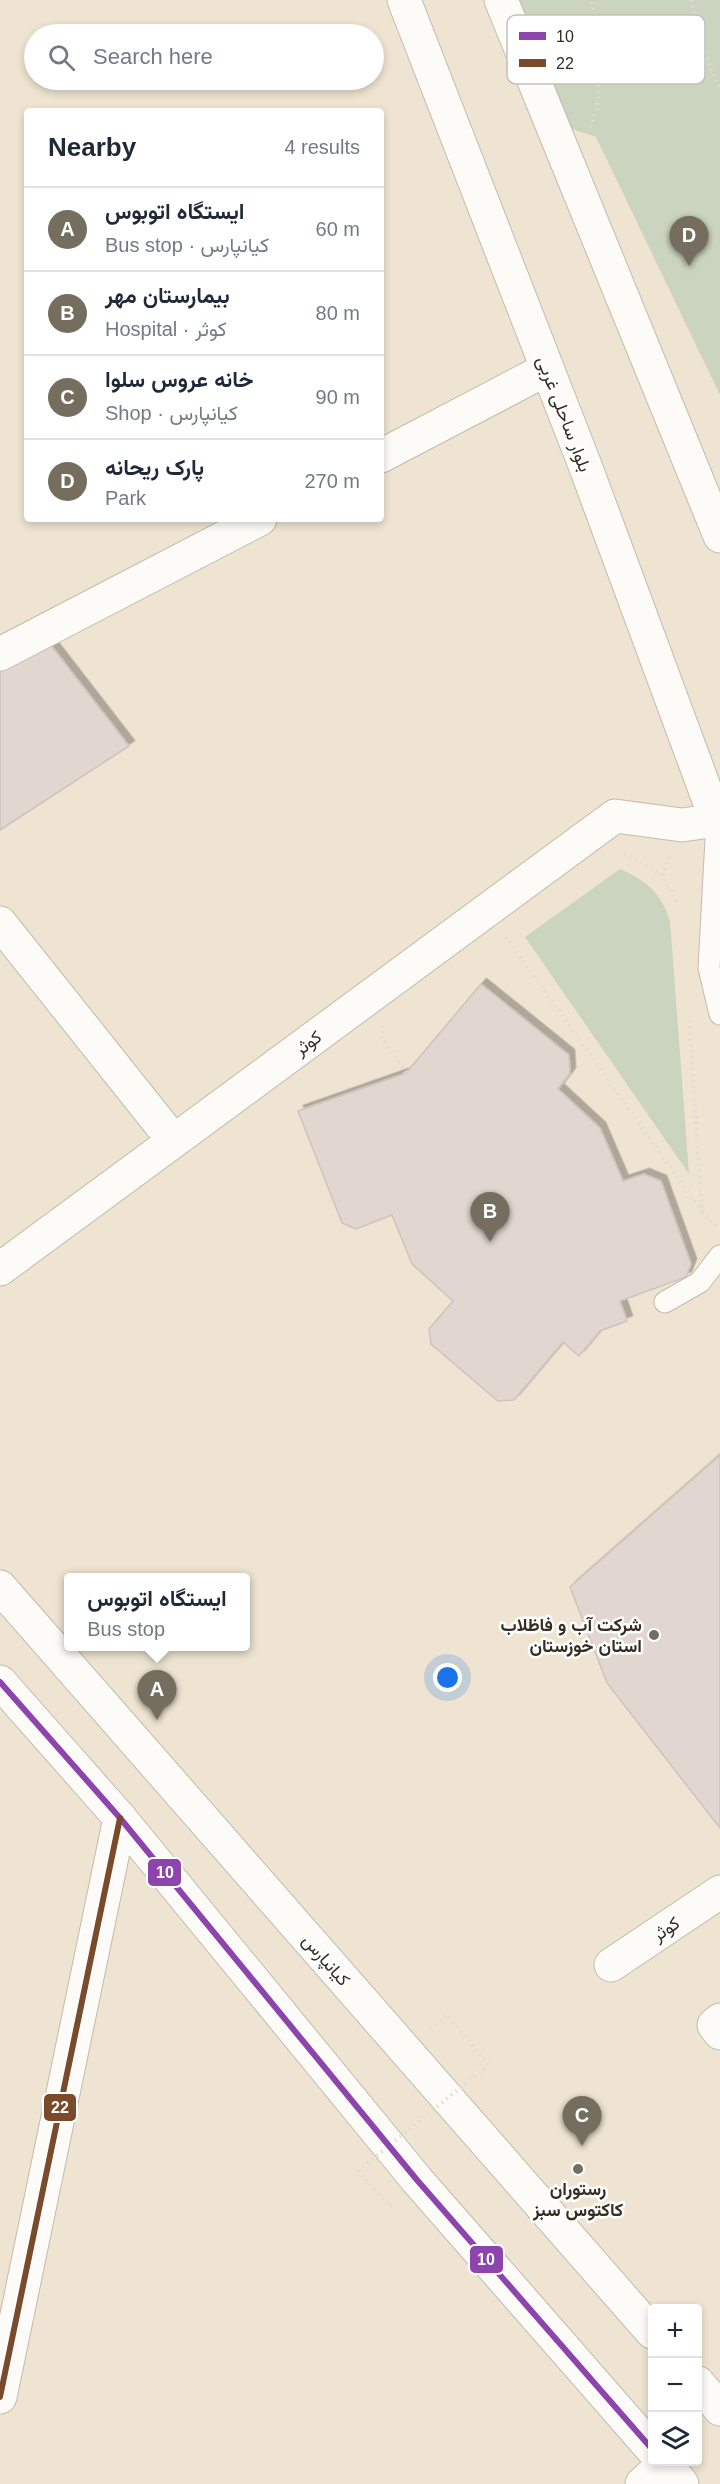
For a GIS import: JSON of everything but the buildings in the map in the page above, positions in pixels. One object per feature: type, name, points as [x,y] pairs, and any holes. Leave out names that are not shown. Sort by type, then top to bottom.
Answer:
[{"type":"main road","name":"بلوار ساحلی غربی","points":[[404,0],[547,369],[718,825]]},
{"type":"main road","points":[[501,0],[507,15]]},
{"type":"main road","points":[[535,84],[720,537]]},
{"type":"main road","points":[[384,454],[547,369]]},
{"type":"main road","points":[[0,654],[254,522]]},
{"type":"main road","name":"کوثر","points":[[0,1269],[615,816],[682,825],[718,825]]},
{"type":"main road","points":[[0,923],[173,1140]]},
{"type":"main road","name":"کیانپارس","points":[[0,1587],[648,2327]]},
{"type":"main road","points":[[0,1682],[120,1818],[417,2180],[661,2468]]},
{"type":"main road","points":[[0,2397],[120,1818]]},
{"type":"main road","name":"کوثر","points":[[612,1965],[720,1892]]},
{"type":"main road","points":[[720,2020],[714,2025],[720,2033]]},
{"type":"main road","points":[[702,2389],[720,2409]]},
{"type":"lane","points":[[718,825],[709,968],[720,1014]]},
{"type":"lane","points":[[665,1302],[700,1282],[720,1256]]},
{"type":"path","points":[[591,0],[595,15]]},
{"type":"path","points":[[691,0],[695,15]]},
{"type":"path","points":[[705,50],[711,71],[720,87]]},
{"type":"path","points":[[571,175],[597,109],[599,84]]},
{"type":"path","points":[[620,852],[662,875],[681,907],[682,918]]},
{"type":"path","points":[[499,928],[702,1212],[720,1230]]},
{"type":"path","points":[[688,1012],[702,1212]]},
{"type":"path","points":[[384,1027],[381,1036],[406,1073]]},
{"type":"path","points":[[389,2206],[358,2171],[488,2065],[447,2015]]},
{"type":"green space","points":[[515,0],[720,0],[720,395],[596,137],[563,126],[547,84],[705,84],[705,15],[521,15]]},
{"type":"green space","points":[[620,869],[638,878],[652,889],[662,903],[670,921],[689,1174],[525,937]]},
{"type":"transit line","name":"10","points":[[0,1682],[120,1818],[417,2180],[648,2444]]},
{"type":"transit line","name":"22","points":[[0,2397],[120,1818]]},
{"type":"place","name":"پارک ریحانه","points":[[689,266]]},
{"type":"place","name":"بیمارستان مهر","points":[[490,1242]]},
{"type":"place","name":"شرکت آب و فاظلاب استان خوزستان","points":[[654,1635]]},
{"type":"place","name":"ایستگاه اتوبوس","points":[[157,1720]]},
{"type":"place","name":"خانه عروس سلوا","points":[[582,2146]]},
{"type":"place","name":"رستوران کاکتوس سبز","points":[[578,2169]]}]
